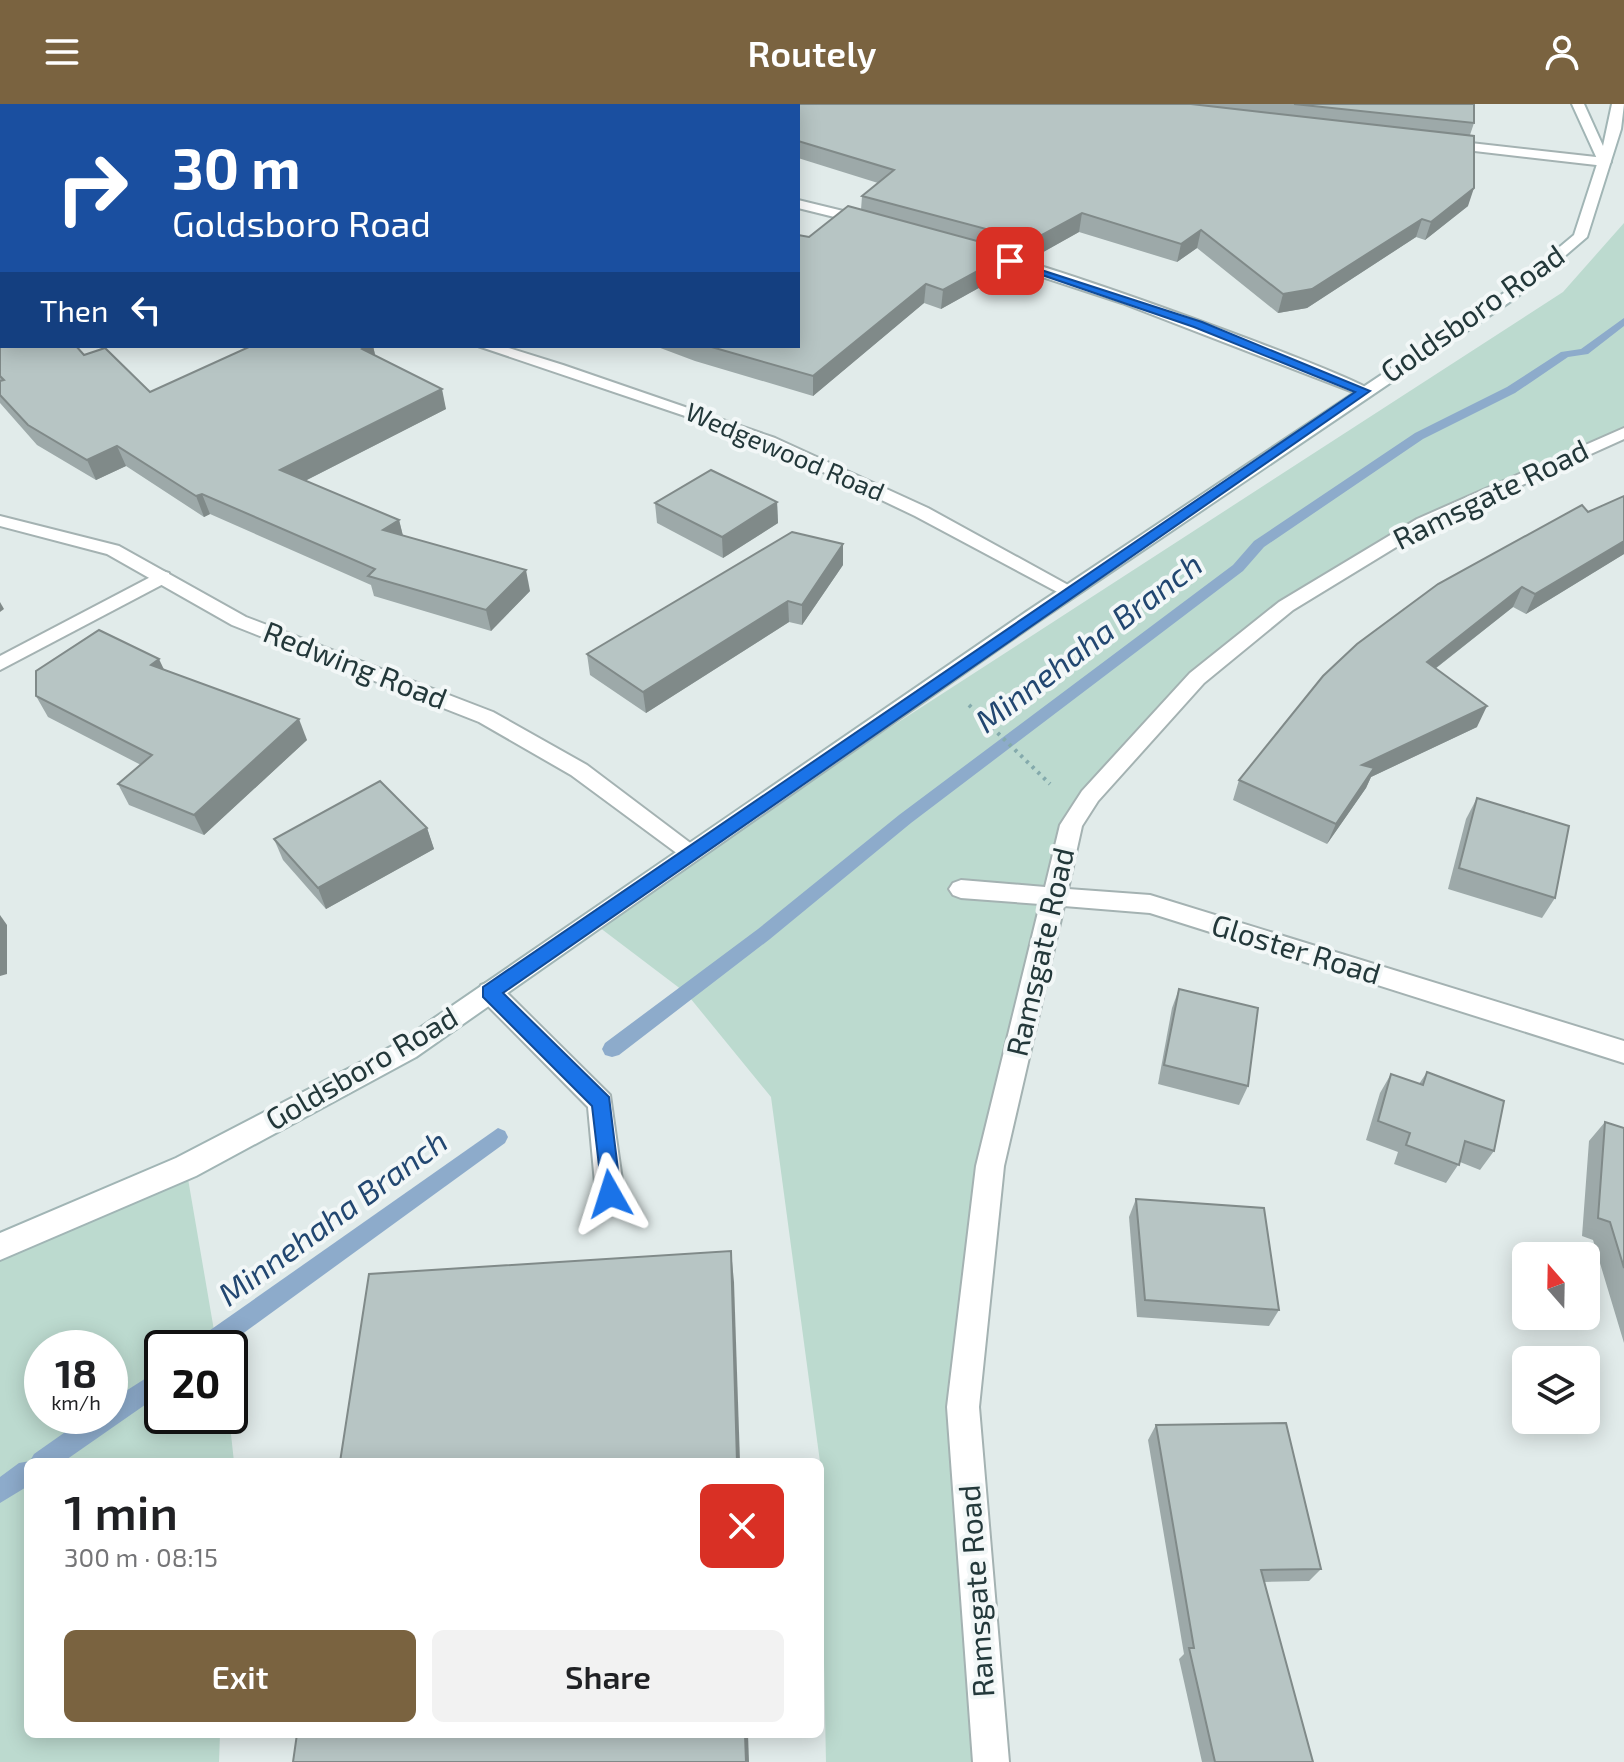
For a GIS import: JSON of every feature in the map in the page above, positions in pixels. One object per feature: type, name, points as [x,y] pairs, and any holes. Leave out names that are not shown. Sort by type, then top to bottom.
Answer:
[{"type":"street","points":[[1578,104],[1605,162]]},
{"type":"street","name":"Goldsboro Road","points":[[0,1247],[186,1167],[407,1050],[690,851],[1070,591],[1512,294],[1580,237],[1605,162],[1618,104]]},
{"type":"street","points":[[1435,143],[1605,162]]},
{"type":"street","points":[[800,204],[890,227]]},
{"type":"street","points":[[966,248],[1069,278],[1364,391]]},
{"type":"street","name":"Wedgewood Road","points":[[493,348],[639,393],[772,443],[905,503],[1070,591]]},
{"type":"street","name":"Ramsgate Road","points":[[991,1762],[963,1407],[990,1166],[1071,825],[1197,678],[1286,606],[1423,523],[1624,433]]},
{"type":"street","name":"Redwing Road","points":[[0,521],[113,550],[239,621],[486,717],[579,770],[690,851]]},
{"type":"street","points":[[0,664],[162,577]]},
{"type":"street","name":"Gloster Road","points":[[961,889],[1150,904],[1624,1052]]},
{"type":"street","points":[[490,992],[601,1103],[610,1194]]},
{"type":"path","points":[[968,705],[1036,771]]},
{"type":"green space","points":[[1624,223],[1624,433],[1423,523],[1286,606],[1197,678],[1090,796],[990,1166],[963,1407],[991,1762],[826,1762],[824,1458],[819,1458],[771,1097],[686,993],[591,921],[1563,292]]},
{"type":"green space","points":[[186,1167],[214,1330],[144,1330],[144,1434],[231,1434],[234,1458],[24,1458],[24,1738],[220,1738],[219,1762],[0,1762],[0,1247]]},
{"type":"building","points":[[800,104],[1191,104],[1474,136],[1474,188],[1431,222],[1422,219],[1312,289],[1283,294],[1201,230],[1181,244],[1082,213],[1031,241],[862,196],[894,170],[800,142]]},
{"type":"building","points":[[1294,104],[1474,104],[1474,123]]},
{"type":"building","points":[[848,206],[1014,251],[943,290],[926,284],[813,376],[715,348],[800,348],[800,235],[809,237]]},
{"type":"building","points":[[0,348],[78,348],[84,355],[105,348],[150,392],[247,348],[364,348],[442,389],[280,470],[399,520],[383,530],[526,570],[486,610],[368,576],[375,569],[202,494],[196,496],[117,446],[87,460],[28,425],[0,395],[0,381],[4,380],[0,376]]},
{"type":"building","points":[[711,470],[777,502],[722,537],[655,503]]},
{"type":"building","points":[[1624,496],[1624,541],[1535,594],[1522,587],[1427,662],[1487,706],[1362,765],[1374,768],[1336,824],[1239,780],[1323,676],[1357,644],[1438,584],[1582,505],[1588,512]]},
{"type":"building","points":[[792,532],[843,544],[802,605],[788,601],[643,692],[587,654]]},
{"type":"building","points":[[99,630],[159,659],[151,665],[299,719],[194,815],[118,784],[152,755],[36,696],[36,671]]},
{"type":"building","points":[[380,781],[427,828],[318,888],[274,839]]},
{"type":"building","points":[[1477,798],[1569,826],[1555,898],[1459,868]]},
{"type":"building","points":[[1179,989],[1258,1008],[1248,1086],[1164,1065]]},
{"type":"building","points":[[1427,1072],[1504,1101],[1494,1151],[1465,1141],[1459,1165],[1406,1145],[1410,1133],[1378,1121],[1391,1074],[1423,1085]]},
{"type":"building","points":[[1605,1122],[1624,1128],[1624,1268],[1610,1222],[1598,1218]]},
{"type":"building","points":[[1136,1199],[1264,1208],[1279,1310],[1145,1300]]},
{"type":"building","points":[[731,1251],[737,1458],[341,1458],[369,1274]]},
{"type":"building","points":[[1286,1423],[1321,1569],[1261,1570],[1313,1762],[1215,1762],[1189,1648],[1194,1648],[1156,1425]]},
{"type":"building","points":[[296,1738],[745,1738],[746,1762],[293,1762]]},
{"type":"waterway","name":"Minnehaha Branch","points":[[612,1049],[764,934],[905,819],[1238,568],[1259,544],[1419,436],[1511,390],[1565,354],[1584,352],[1624,321]]},
{"type":"waterway","name":"Minnehaha Branch","points":[[229,1330],[498,1137]]},
{"type":"waterway","name":"Minnehaha Branch","points":[[128,1403],[144,1391]]},
{"type":"waterway","name":"Minnehaha Branch","points":[[48,1458],[82,1434]]},
{"type":"waterway","name":"Minnehaha Branch","points":[[0,1491],[24,1475]]},
{"type":"route","points":[[610,1194],[601,1103],[490,992],[690,851],[1364,391],[1198,325],[1069,278],[1010,261]]}]
